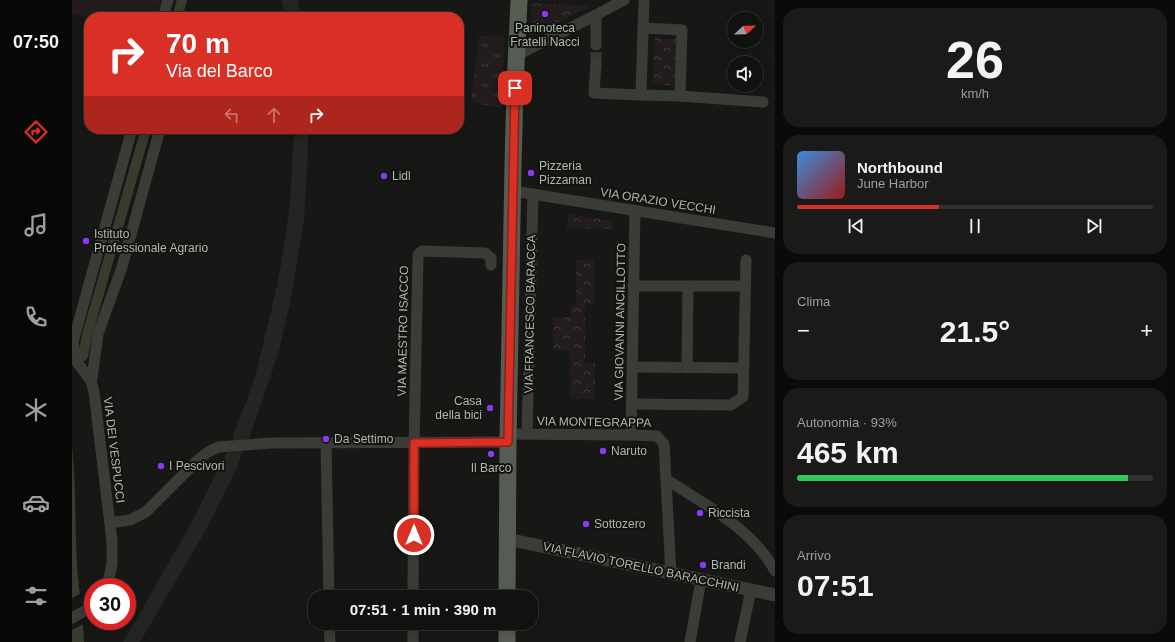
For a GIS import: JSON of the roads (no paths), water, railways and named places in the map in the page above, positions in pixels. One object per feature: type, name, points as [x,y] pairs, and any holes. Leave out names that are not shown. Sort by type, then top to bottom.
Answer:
[{"type":"main road","name":"VIA FRANCESCO BARACCA","points":[[507,590],[508,438],[515,88],[519,0]]},
{"type":"main road","points":[[507,630],[507,642]]},
{"type":"street","points":[[164,12],[168,0]]},
{"type":"street","points":[[517,55],[596,16],[624,0]]},
{"type":"street","points":[[641,95],[644,0]]},
{"type":"street","points":[[596,16],[596,45]]},
{"type":"street","points":[[643,28],[682,30],[680,96]]},
{"type":"street","points":[[596,63],[594,93],[680,96],[763,102]]},
{"type":"street","name":"VIA DEI VESPUCCI","points":[[109,578],[112,564],[112,541],[94,392],[91,381],[77,362],[73,342],[131,134]]},
{"type":"street","name":"VIA DEI VESPUCCI","points":[[91,381],[98,334],[122,267],[159,134]]},
{"type":"street","name":"VIA ORAZIO VECCHI","points":[[513,191],[775,233]]},
{"type":"street","name":"VIA FRANCESCO BARACCA","points":[[527,434],[533,194]]},
{"type":"street","name":"VIA GIOVANNI ANCILLOTTO","points":[[631,435],[635,210]]},
{"type":"street","name":"VIA MAESTRO ISACCO","points":[[414,443],[418,255],[422,251],[485,253],[491,258],[491,265]]},
{"type":"street","points":[[632,404],[731,405],[743,397],[746,260]]},
{"type":"street","points":[[633,286],[745,286]]},
{"type":"street","points":[[687,368],[688,286]]},
{"type":"street","points":[[632,367],[744,368]]},
{"type":"street","name":"VIA MONTEGRAPPA","points":[[110,523],[130,520],[146,512],[198,460],[208,452],[218,447],[272,443],[414,443],[508,438],[527,434],[654,435],[661,440],[664,448],[671,574]]},
{"type":"street","points":[[413,590],[414,443]]},
{"type":"street","points":[[326,444],[329,590]]},
{"type":"street","points":[[666,479],[741,529],[765,554],[775,571]]},
{"type":"street","name":"VIA FLAVIO TORELLO BARACCHINI","points":[[507,539],[775,595]]},
{"type":"street","points":[[690,642],[701,580]]},
{"type":"street","points":[[740,642],[751,590]]},
{"type":"street","points":[[72,618],[84,611]]},
{"type":"street","points":[[329,630],[330,642]]},
{"type":"street","points":[[413,630],[413,642]]},
{"type":"waterway","points":[[178,12],[182,0]]},
{"type":"waterway","points":[[83,356],[87,335],[145,134]]},
{"type":"tunnel","points":[[596,45],[596,63]]},
{"type":"place","name":"Paninoteca Fratelli Nacci","points":[[545,14]]},
{"type":"place","name":"Pizzeria Pizzaman","points":[[531,173]]},
{"type":"place","name":"Lidl","points":[[384,176]]},
{"type":"place","name":"Istituto Professionale Agrario","points":[[86,241]]},
{"type":"place","name":"Casa della bici","points":[[490,408]]},
{"type":"place","name":"Da Settimo","points":[[326,439]]},
{"type":"place","name":"Naruto","points":[[603,451]]},
{"type":"place","name":"Il Barco","points":[[491,454]]},
{"type":"place","name":"I Pescivori","points":[[161,466]]},
{"type":"place","name":"Riccista","points":[[700,513]]},
{"type":"place","name":"Sottozero","points":[[586,524]]},
{"type":"place","name":"Brandi","points":[[703,565]]}]
